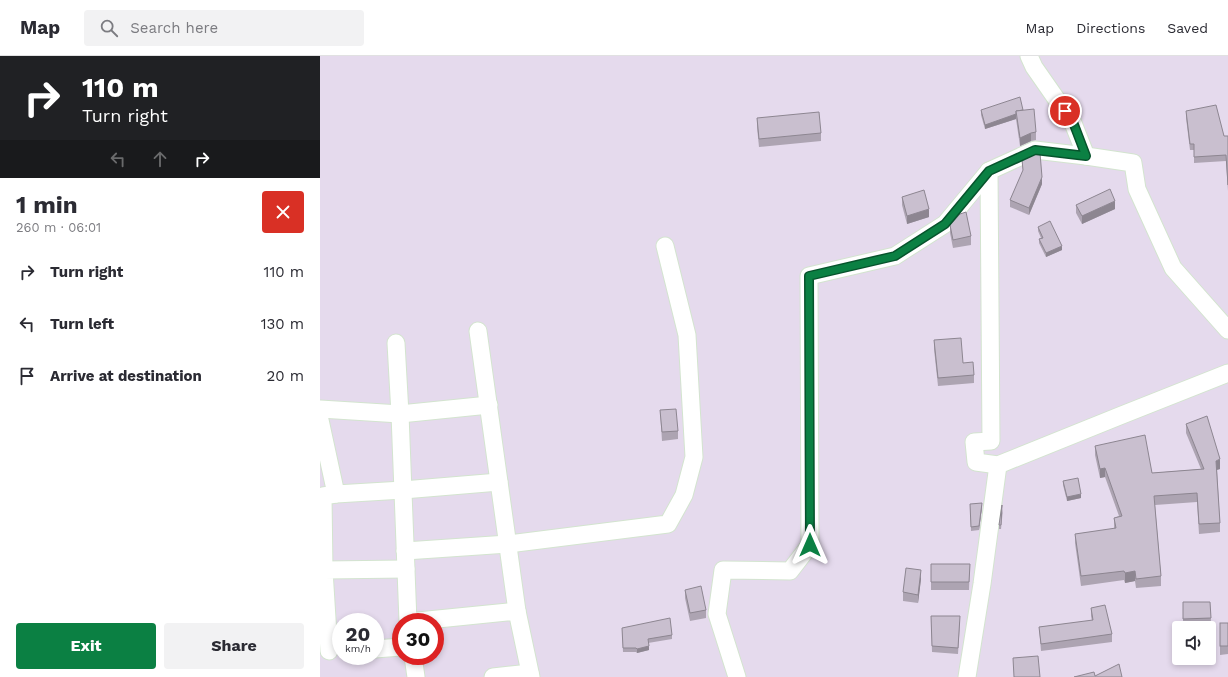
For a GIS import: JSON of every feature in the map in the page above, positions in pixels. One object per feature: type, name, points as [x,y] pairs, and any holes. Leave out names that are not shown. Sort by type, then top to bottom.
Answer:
[{"type":"street","points":[[1029,56],[1034,67],[1073,122],[1086,156]]},
{"type":"street","points":[[737,677],[717,614],[723,570],[790,571],[810,545],[809,276],[895,256],[945,224],[989,171],[1035,150],[1086,156],[1133,163],[1137,189],[1173,268],[1228,330]]},
{"type":"street","points":[[989,171],[991,441],[974,442],[976,462],[998,465],[1228,373]]},
{"type":"street","points":[[405,551],[508,544],[668,524],[684,495],[694,457],[687,335],[664,246]]},
{"type":"street","points":[[478,331],[517,611],[531,675],[492,677]]},
{"type":"street","points":[[396,343],[408,613]]},
{"type":"street","points":[[320,409],[400,414],[489,405]]},
{"type":"street","points":[[320,420],[326,495],[323,590],[330,651]]},
{"type":"street","points":[[967,677],[982,584],[998,465]]},
{"type":"street","points":[[326,495],[499,482]]},
{"type":"street","points":[[324,570],[406,569]]},
{"type":"street","points":[[444,618],[517,611]]},
{"type":"street","points":[[414,665],[416,677]]},
{"type":"building","points":[[1020,97],[1023,110],[1016,111],[1016,114],[985,125],[981,110]]},
{"type":"building","points":[[1216,105],[1224,136],[1228,136],[1228,185],[1226,155],[1194,157],[1194,144],[1190,144],[1186,111]]},
{"type":"building","points":[[1034,109],[1036,132],[1020,138],[1016,111]]},
{"type":"building","points":[[819,112],[821,133],[759,139],[757,118]]},
{"type":"building","points":[[1040,153],[1042,177],[1029,208],[1010,200],[1023,170],[1022,160]]},
{"type":"building","points":[[1110,189],[1115,201],[1082,216],[1076,205]]},
{"type":"building","points":[[924,190],[929,209],[907,216],[902,197]]},
{"type":"building","points":[[966,212],[971,236],[953,240],[950,225],[960,214]]},
{"type":"building","points":[[1050,221],[1062,246],[1046,253],[1039,239],[1043,238],[1038,227]]},
{"type":"building","points":[[961,338],[963,363],[973,362],[974,375],[938,378],[934,340]]},
{"type":"building","points":[[676,409],[678,431],[662,432],[660,410]]},
{"type":"building","points":[[1207,416],[1220,459],[1216,461],[1220,523],[1199,524],[1197,493],[1154,496],[1161,576],[1136,579],[1135,571],[1125,573],[1124,571],[1081,576],[1075,534],[1116,528],[1114,518],[1122,516],[1105,468],[1100,469],[1095,446],[1145,435],[1152,473],[1204,469],[1186,424]]},
{"type":"building","points":[[1078,478],[1081,494],[1067,497],[1063,481]]},
{"type":"building","points":[[982,503],[979,526],[971,527],[970,504]]},
{"type":"building","points":[[1002,505],[1001,525],[999,525]]},
{"type":"building","points":[[931,564],[970,564],[969,582],[931,582]]},
{"type":"building","points":[[906,568],[921,570],[918,595],[903,592]]},
{"type":"building","points":[[701,586],[706,610],[690,613],[685,590]]},
{"type":"building","points":[[1183,602],[1210,602],[1211,618],[1183,619]]},
{"type":"building","points":[[1105,605],[1112,634],[1041,644],[1039,627],[1093,620],[1091,608]]},
{"type":"building","points":[[931,616],[960,616],[958,648],[932,646]]},
{"type":"building","points":[[670,618],[672,635],[648,639],[649,646],[637,649],[623,648],[622,628]]},
{"type":"building","points":[[1220,623],[1228,623],[1228,646],[1220,646]]},
{"type":"building","points":[[1038,656],[1040,677],[1014,677],[1013,658]]},
{"type":"building","points":[[1119,664],[1122,677],[1074,677],[1094,672],[1095,676]]},
{"type":"route","points":[[810,545],[809,276],[895,256],[945,224],[989,171],[1035,150],[1086,156],[1073,122],[1065,111]]}]
